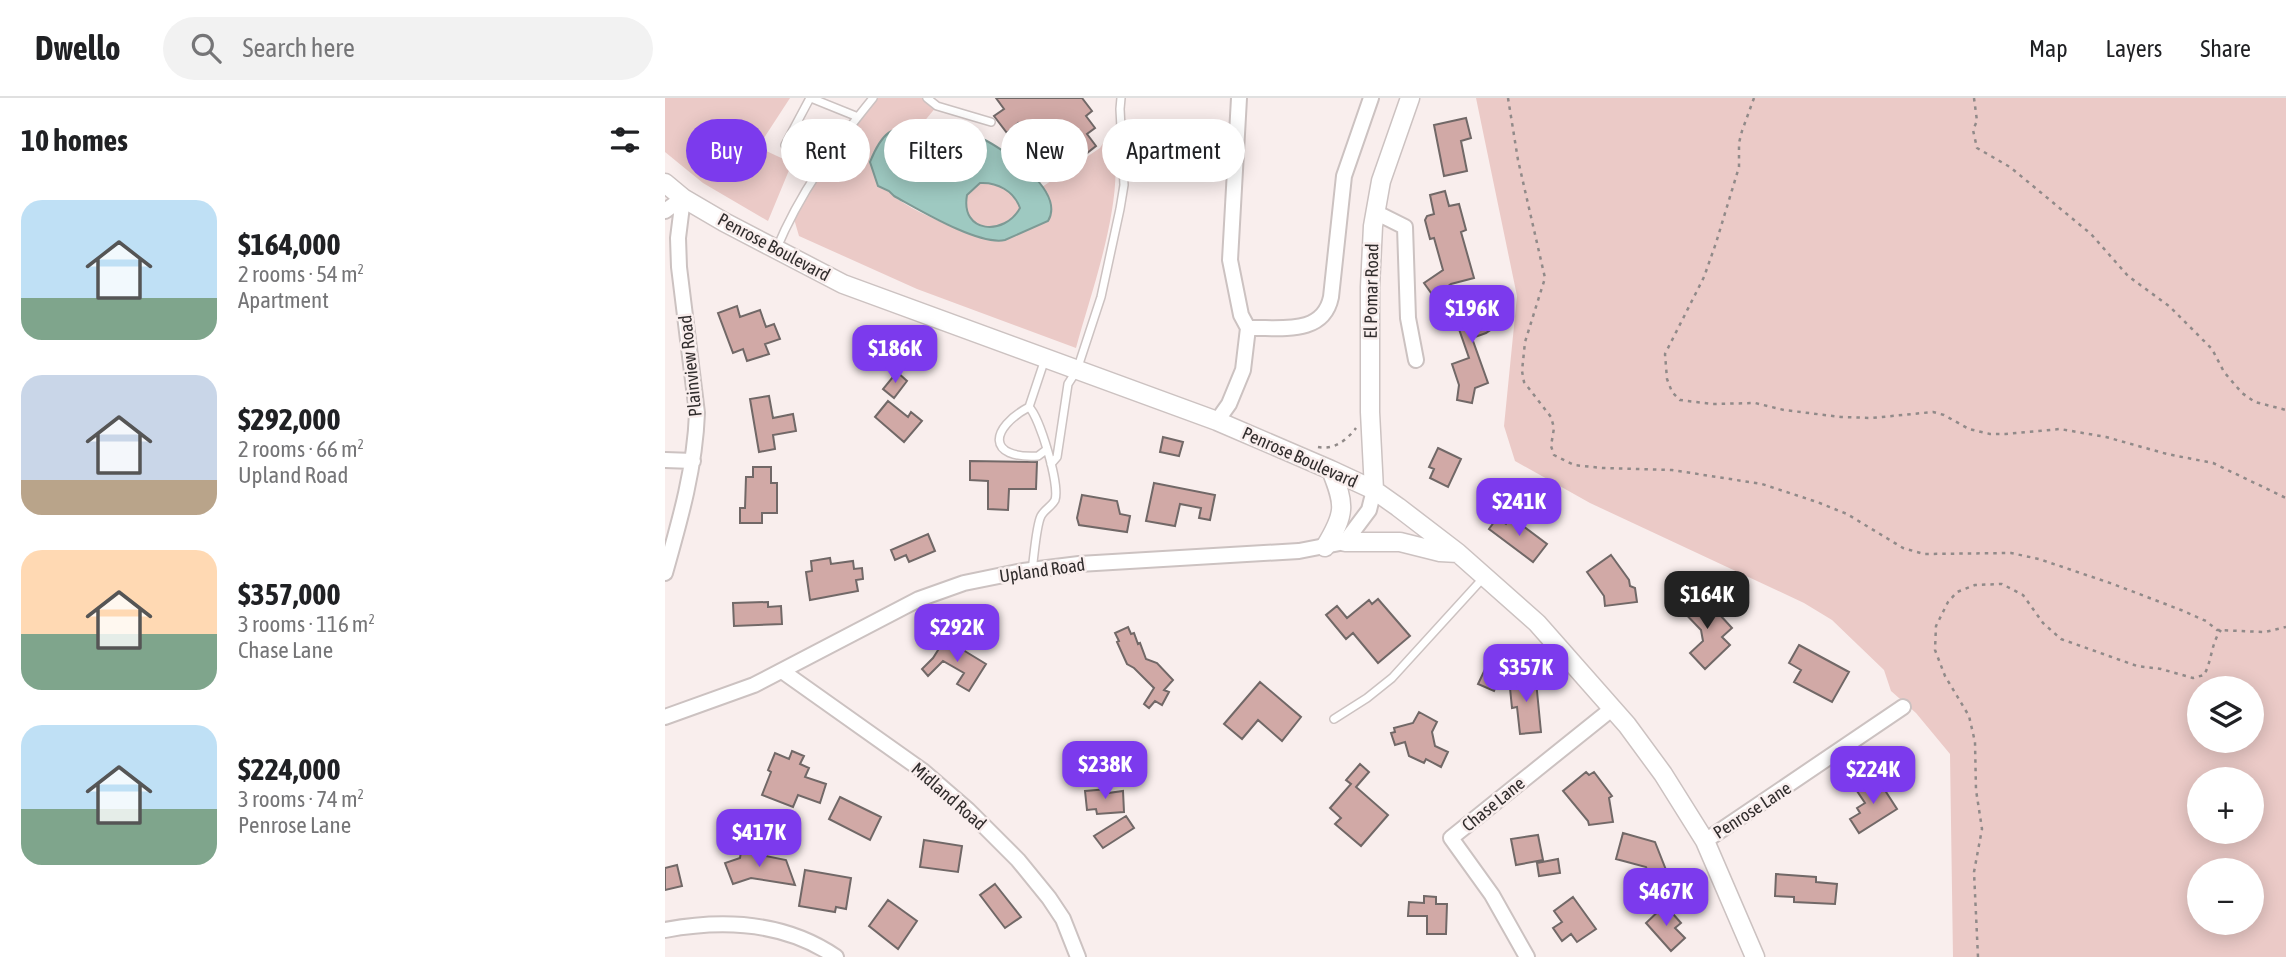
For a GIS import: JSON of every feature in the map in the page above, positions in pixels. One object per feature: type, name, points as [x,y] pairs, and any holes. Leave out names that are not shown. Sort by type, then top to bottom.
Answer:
[{"type":"street","points":[[1217,421],[1229,404],[1243,370],[1248,328],[1241,315],[1230,260],[1239,98]]},
{"type":"street","points":[[1248,328],[1306,326],[1325,314],[1331,296],[1344,176],[1371,98]]},
{"type":"street","name":"El Pomar Road","points":[[1374,490],[1370,412],[1370,287],[1375,212],[1381,181],[1410,98]]},
{"type":"street","name":"Penrose Boulevard","points":[[665,183],[683,198],[843,284],[1217,421],[1374,490],[1458,553],[1537,623],[1613,708],[1663,774],[1705,841],[1755,957]]},
{"type":"street","points":[[665,211],[683,198]]},
{"type":"street","name":"Plainview Road","points":[[665,573],[684,508],[693,461],[697,413],[678,238],[683,198]]},
{"type":"street","points":[[1375,212],[1405,227],[1408,318],[1416,360]]},
{"type":"street","points":[[665,460],[693,461]]},
{"type":"street","points":[[1325,547],[1334,533],[1343,501],[1331,470]]},
{"type":"street","points":[[1345,542],[1369,509],[1374,490]]},
{"type":"street","points":[[1345,542],[1399,542],[1440,552],[1458,553]]},
{"type":"street","name":"Upland Road","points":[[665,716],[754,685],[919,599],[974,580],[1032,570],[1137,559],[1299,551],[1345,542]]},
{"type":"street","name":"Midland Road","points":[[782,671],[923,771],[968,810],[1018,860],[1049,898],[1063,919],[1078,957]]},
{"type":"street","name":"Penrose Lane","points":[[1705,841],[1903,707]]},
{"type":"street","name":"Chase Lane","points":[[1527,957],[1492,895],[1451,838],[1613,708]]},
{"type":"street","points":[[665,930],[708,924],[748,925],[795,936],[836,957]]},
{"type":"lane","points":[[799,119],[811,98],[858,117]]},
{"type":"lane","points":[[776,250],[792,212],[841,138],[873,98]]},
{"type":"lane","points":[[927,98],[937,106],[991,122]]},
{"type":"lane","points":[[1051,464],[1057,457],[1068,384],[1077,370],[1101,297],[1120,209],[1124,185],[1121,98]]},
{"type":"lane","points":[[1046,359],[1029,407],[1013,416],[1000,432],[1000,444],[1006,452],[1038,456],[1046,450]]},
{"type":"lane","points":[[1029,407],[1039,421],[1056,481],[1055,500],[1040,517],[1032,570]]},
{"type":"lane","points":[[1334,719],[1392,678],[1485,576]]},
{"type":"path","points":[[1508,98],[1518,160],[1545,278],[1525,342],[1522,370],[1524,382],[1551,417],[1551,446],[1554,455],[1574,465],[1672,470],[1762,484],[1847,514],[1903,548],[1924,554],[2011,553],[2039,559],[2182,610],[2221,630],[2266,632],[2286,627]]},
{"type":"path","points":[[1754,98],[1742,131],[1739,167],[1716,243],[1704,276],[1665,354],[1667,379],[1680,400],[1712,404],[1755,403],[1795,412],[1841,417],[1872,418],[1933,412],[1957,421],[1969,429],[1990,433],[2060,429],[2106,437],[2167,454],[2213,463],[2286,498]]},
{"type":"path","points":[[1975,98],[1977,121],[1973,130],[1977,148],[2010,167],[2091,234],[2128,276],[2169,306],[2212,349],[2224,372],[2242,393],[2255,402],[2286,410]]},
{"type":"path","points":[[1315,447],[1328,449],[1348,439],[1358,426]]},
{"type":"path","points":[[1978,957],[1974,872],[1982,829],[1976,790],[1975,742],[1969,716],[1945,676],[1935,650],[1936,626],[1948,601],[1958,592],[1975,585],[2002,584],[2023,594],[2043,623],[2061,639],[2137,666],[2193,678],[2204,675],[2207,670],[2216,636],[2221,630]]},
{"type":"shaded area","points":[[665,98],[790,98],[767,133],[767,119],[686,119],[686,169],[665,152]]},
{"type":"shaded area","points":[[873,98],[927,98],[937,106],[926,119],[884,119],[884,138],[870,162],[870,119],[858,119]]},
{"type":"shaded area","points":[[1476,98],[2286,98],[2286,957],[1953,957],[1950,754],[1916,713],[1891,691],[1884,670],[1832,620],[1804,603],[1590,503],[1515,461],[1504,426],[1517,296]]},
{"type":"shaded area","points":[[1102,145],[1102,182],[1115,182],[1099,270],[1076,348],[917,289],[799,236],[792,212],[813,182],[870,182],[870,162],[900,201],[959,229],[999,241],[1048,193],[1042,187],[1049,182],[1088,182],[1088,156]]},
{"type":"shaded area","points":[[767,151],[781,158],[781,182],[784,182],[768,221],[703,183],[767,182]]},
{"type":"shaded area","points":[[980,183],[999,186],[1014,197],[1020,208],[1013,217],[1004,223],[985,226],[970,217],[967,195]]},
{"type":"water","points":[[883,138],[884,182],[987,182],[987,141],[1001,149],[1001,182],[1041,184],[1051,209],[1048,221],[1005,240],[980,237],[949,225],[878,186],[870,162]],"holes":[[[980,183],[999,186],[1014,197],[1020,208],[1004,223],[985,227],[977,224],[970,217],[967,195]]]},
{"type":"building","points":[[996,98],[1082,98],[1092,111],[1086,116],[1095,128],[1088,133],[1088,119],[1001,119],[1001,125],[994,116],[1004,109]]},
{"type":"building","points":[[1466,118],[1471,138],[1461,141],[1467,171],[1444,176],[1434,125]]},
{"type":"building","points":[[1088,135],[1096,146],[1088,152]]},
{"type":"building","points":[[1445,191],[1449,206],[1459,204],[1466,230],[1461,232],[1474,278],[1451,284],[1434,297],[1424,283],[1443,270],[1434,238],[1430,239],[1425,220],[1427,216],[1434,214],[1430,195]]},
{"type":"building","points":[[1474,298],[1478,307],[1492,302],[1499,324],[1472,338],[1488,383],[1475,388],[1472,403],[1457,400],[1459,385],[1452,364],[1469,358],[1451,306]]},
{"type":"building","points":[[737,306],[740,317],[760,310],[766,327],[774,324],[780,339],[765,344],[769,354],[747,361],[743,349],[733,353],[718,313]]},
{"type":"building","points":[[897,372],[907,381],[894,398],[883,389]]},
{"type":"building","points":[[769,396],[773,418],[793,414],[796,431],[773,435],[775,449],[759,452],[750,399]]},
{"type":"building","points":[[888,401],[908,417],[911,412],[922,421],[904,442],[875,417]]},
{"type":"building","points":[[1163,437],[1183,442],[1179,456],[1160,452]]},
{"type":"building","points":[[1438,448],[1461,459],[1448,487],[1430,478],[1434,469],[1429,467]]},
{"type":"building","points":[[970,461],[1037,462],[1036,489],[1009,489],[1008,510],[988,509],[988,481],[970,480]]},
{"type":"building","points":[[753,467],[771,467],[771,483],[777,483],[777,513],[762,513],[762,523],[740,523],[740,508],[745,508],[746,477],[753,477]]},
{"type":"building","points":[[1154,483],[1215,495],[1210,520],[1199,518],[1201,508],[1180,504],[1175,526],[1146,521]]},
{"type":"building","points":[[1082,495],[1117,501],[1120,514],[1130,516],[1127,532],[1079,525],[1077,518]]},
{"type":"building","points":[[1511,517],[1547,544],[1533,562],[1489,529],[1497,518],[1506,524]]},
{"type":"building","points":[[928,534],[935,551],[909,562],[906,555],[895,560],[891,550]]},
{"type":"building","points":[[1611,555],[1629,580],[1630,586],[1635,588],[1637,602],[1605,606],[1604,596],[1587,572]]},
{"type":"building","points":[[830,558],[831,564],[853,561],[854,569],[862,568],[863,579],[856,580],[858,591],[810,600],[806,572],[812,571],[811,561]]},
{"type":"building","points":[[1686,596],[1698,609],[1707,601],[1732,628],[1722,637],[1730,645],[1705,669],[1690,653],[1703,641],[1701,630],[1677,605]]},
{"type":"building","points":[[1378,599],[1410,636],[1378,663],[1353,633],[1346,639],[1326,615],[1337,606],[1347,618],[1369,600],[1372,604]]},
{"type":"building","points":[[768,602],[768,607],[781,606],[782,624],[734,626],[733,603]]},
{"type":"building","points":[[1128,627],[1131,634],[1134,633],[1138,644],[1140,643],[1146,659],[1157,663],[1173,680],[1164,690],[1169,692],[1162,705],[1155,701],[1149,708],[1144,704],[1154,688],[1127,664],[1115,633]]},
{"type":"building","points":[[945,639],[986,664],[969,691],[957,684],[964,673],[943,661],[928,676],[922,669]]},
{"type":"building","points":[[1799,645],[1849,672],[1832,702],[1794,682],[1801,670],[1789,663]]},
{"type":"building","points":[[1488,663],[1503,670],[1494,691],[1478,684]]},
{"type":"building","points":[[1528,675],[1529,682],[1536,681],[1541,732],[1520,734],[1517,707],[1512,708],[1509,678]]},
{"type":"building","points":[[1260,682],[1301,717],[1282,741],[1258,720],[1242,739],[1224,724]]},
{"type":"building","points":[[1419,712],[1437,722],[1432,732],[1435,746],[1448,752],[1441,767],[1426,759],[1424,763],[1409,756],[1405,742],[1395,745],[1391,733],[1395,732],[1394,728],[1413,723]]},
{"type":"building","points":[[792,751],[804,756],[800,764],[809,768],[805,777],[826,784],[820,803],[798,795],[793,807],[762,795],[775,753],[789,759]]},
{"type":"building","points":[[1360,764],[1369,772],[1356,787],[1388,815],[1361,846],[1335,824],[1341,818],[1330,808],[1351,784],[1346,780]]},
{"type":"building","points":[[1586,772],[1589,775],[1594,772],[1612,796],[1609,798],[1613,822],[1589,825],[1563,791]]},
{"type":"building","points":[[1877,778],[1897,809],[1859,833],[1850,819],[1860,813],[1857,808],[1865,803],[1857,791]]},
{"type":"building","points":[[1108,789],[1108,793],[1123,791],[1124,812],[1097,814],[1096,809],[1087,810],[1085,791]]},
{"type":"building","points":[[840,797],[881,817],[870,840],[829,819]]},
{"type":"building","points":[[1126,816],[1134,828],[1103,848],[1094,836]]},
{"type":"building","points":[[1623,833],[1655,842],[1668,875],[1651,882],[1646,867],[1616,859]]},
{"type":"building","points":[[1538,835],[1543,860],[1516,865],[1511,839]]},
{"type":"building","points":[[924,840],[962,846],[958,872],[920,867]]},
{"type":"building","points":[[752,848],[755,854],[786,860],[795,885],[751,878],[733,884],[725,863],[740,858],[741,852]]},
{"type":"building","points":[[1558,859],[1560,873],[1539,876],[1537,863]]},
{"type":"building","points":[[677,865],[682,886],[665,890],[665,868]]},
{"type":"building","points":[[805,870],[851,878],[846,909],[836,907],[835,912],[799,906]]},
{"type":"building","points":[[1776,874],[1816,877],[1816,882],[1837,884],[1835,904],[1794,902],[1794,897],[1775,896]]},
{"type":"building","points":[[995,884],[1021,917],[1005,928],[980,895]]},
{"type":"building","points":[[1424,896],[1436,897],[1436,904],[1447,904],[1446,934],[1427,934],[1427,916],[1408,916],[1409,902],[1424,903]]},
{"type":"building","points":[[1573,897],[1596,929],[1577,942],[1571,934],[1562,941],[1553,928],[1562,922],[1554,911]]},
{"type":"building","points":[[888,900],[917,921],[898,949],[869,926]]},
{"type":"building","points":[[1665,905],[1681,923],[1675,928],[1685,938],[1671,951],[1646,923]]}]
